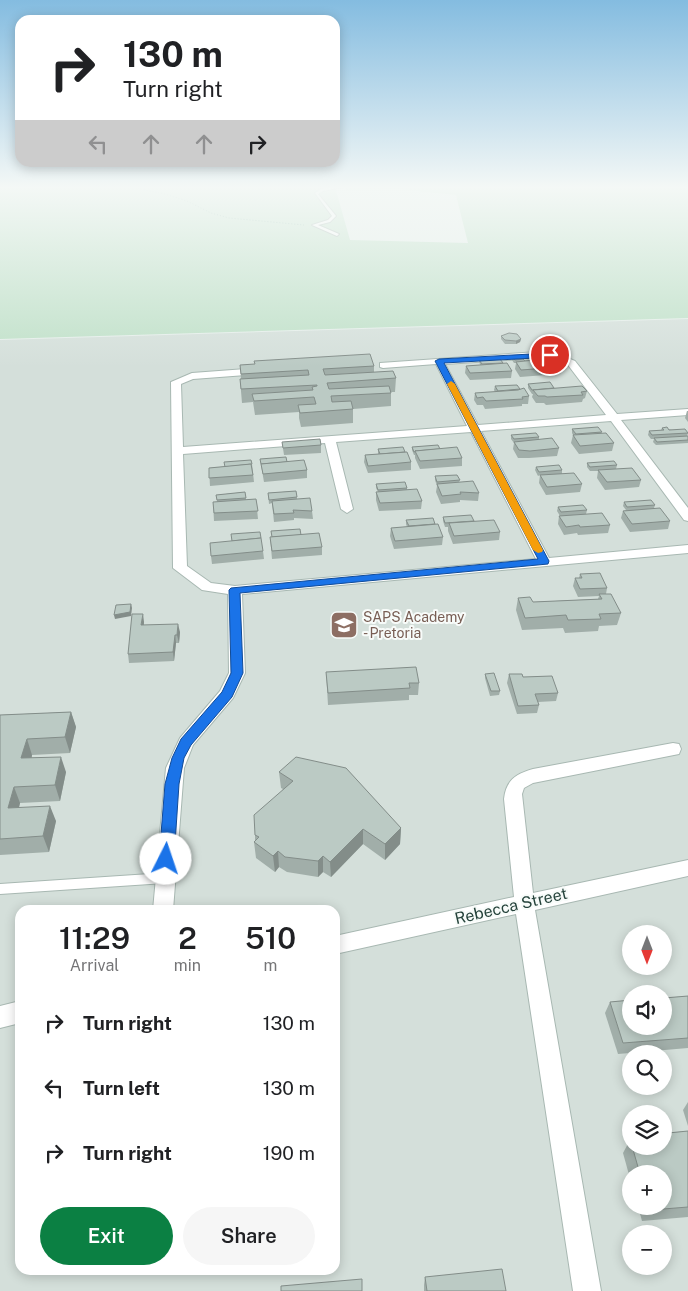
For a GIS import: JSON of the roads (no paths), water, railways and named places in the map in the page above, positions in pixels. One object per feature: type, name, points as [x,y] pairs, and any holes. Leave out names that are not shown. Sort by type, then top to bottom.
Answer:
[{"type":"street","points":[[382,365],[538,355],[562,358],[575,366],[688,517]]},
{"type":"street","points":[[439,361],[544,561]]},
{"type":"street","points":[[268,370],[192,376],[176,382],[180,568],[207,587],[235,590],[688,549]]},
{"type":"street","points":[[178,451],[688,412]]},
{"type":"street","points":[[330,440],[347,509]]},
{"type":"street","points":[[163,905],[172,784],[176,763],[186,742],[227,694],[237,673],[235,590]]},
{"type":"street","points":[[587,1291],[524,903],[513,799],[514,788],[521,779],[533,776],[673,749]]},
{"type":"street","name":"Rebecca Street","points":[[340,944],[688,868]]},
{"type":"street","points":[[0,1016],[15,1013]]},
{"type":"lane","points":[[0,889],[165,878]]},
{"type":"place","name":"SAPS Academy - Pretoria","points":[[344,625]]}]
